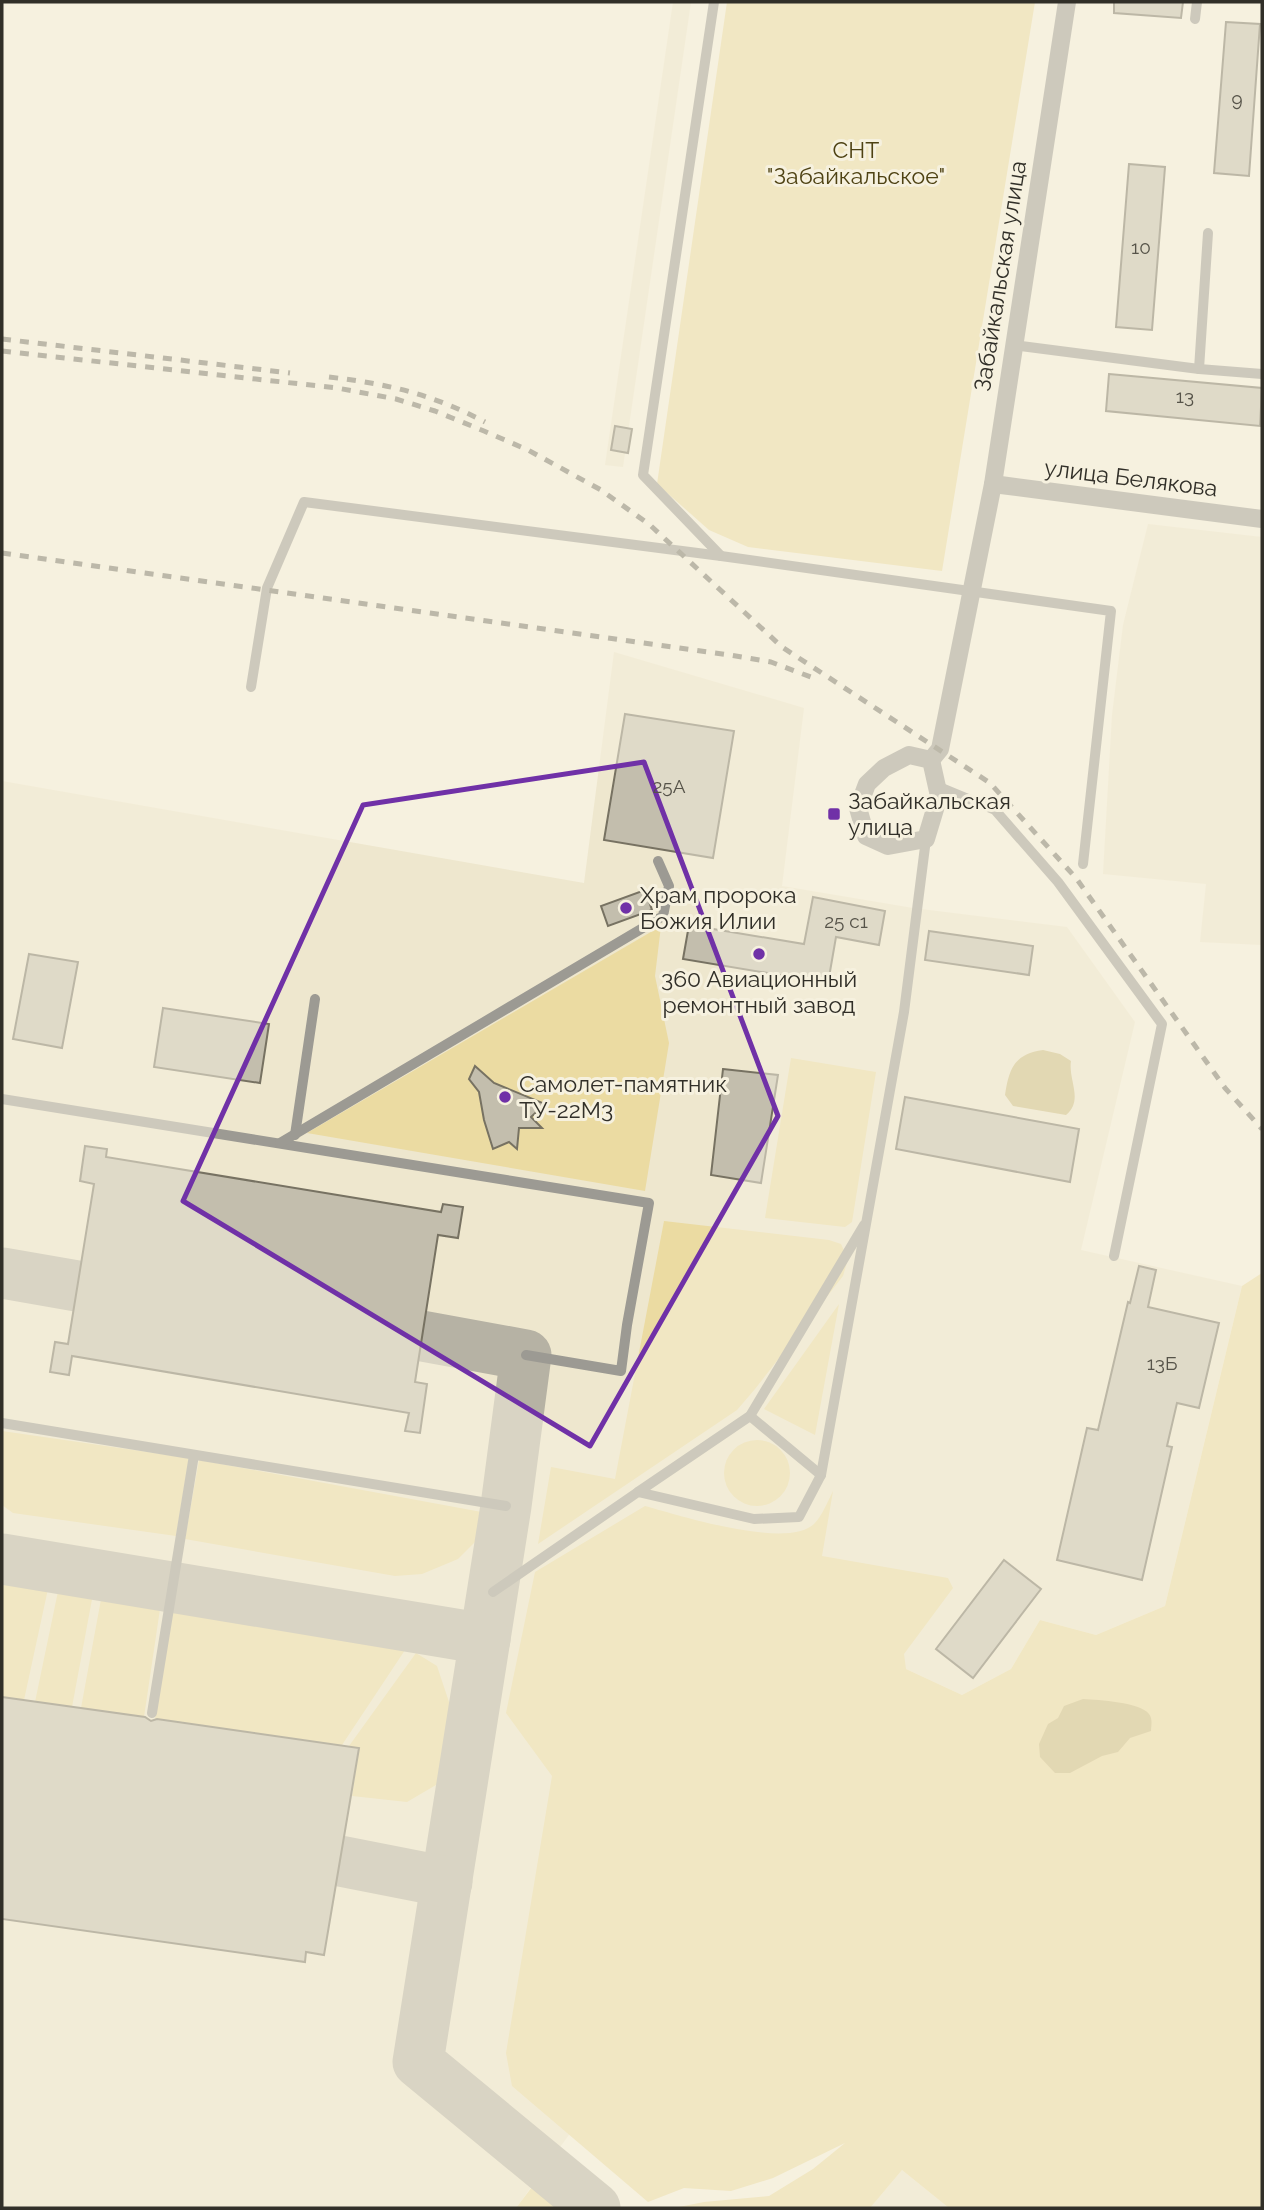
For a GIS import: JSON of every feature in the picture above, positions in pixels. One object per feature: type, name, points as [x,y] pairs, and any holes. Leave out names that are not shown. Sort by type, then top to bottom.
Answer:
[{"type":"street","name":"Забайкальская улица","points":[[931,760],[940,749],[993,484],[1067,2]]},
{"type":"street","name":"улица Белякова","points":[[993,484],[1262,520]]},
{"type":"street","points":[[909,755],[931,760],[937,786],[939,796],[926,839],[888,846],[866,836],[858,808],[867,784],[884,768],[909,755]]},
{"type":"lane","points":[[713,2],[643,475],[721,556]]},
{"type":"lane","points":[[1195,19],[1197,2]]},
{"type":"lane","points":[[1199,369],[1209,233]]},
{"type":"lane","points":[[1013,345],[1199,369],[1262,374]]},
{"type":"lane","points":[[251,687],[267,588],[304,502],[721,556],[1111,611],[1083,864]]},
{"type":"lane","points":[[937,786],[995,810],[1058,882],[1161,1024],[1114,1256]]},
{"type":"lane","points":[[638,1492],[754,1519],[799,1517],[821,1475],[904,1012],[926,839]]},
{"type":"lane","points":[[280,1143],[663,916],[669,886],[658,861]]},
{"type":"lane","points":[[295,1135],[315,999]]},
{"type":"lane","points":[[2,1099],[649,1203],[621,1371],[526,1355]]},
{"type":"lane","points":[[493,1592],[750,1416],[868,1220]]},
{"type":"lane","points":[[750,1416],[821,1475]]},
{"type":"lane","points":[[2,1423],[506,1506]]},
{"type":"lane","points":[[152,1713],[194,1455]]},
{"type":"highlighted area","points":[[644,762],[778,1116],[590,1446],[183,1201],[363,805]]},
{"type":"shaded area","points":[[673,2],[691,2],[623,467],[605,465]]},
{"type":"shaded area","points":[[1148,524],[1262,537],[1262,945],[1200,942],[1206,884],[1103,874],[1112,715],[1123,625]]},
{"type":"shaded area","points":[[614,652],[804,708],[782,886],[913,908],[1067,927],[1135,1022],[1081,1250],[1242,1286],[1165,1606],[1096,1635],[1040,1620],[1011,1669],[962,1695],[906,1669],[516,2208],[2,2208],[2,781],[584,883]]},
{"type":"shaded area","points":[[1043,1050],[1060,1054],[1071,1061],[1075,1096],[1066,1115],[1013,1106],[1005,1095],[1011,1070],[1019,1059]]},
{"type":"shaded area","points":[[1083,1699],[1119,1702],[1144,1710],[1151,1718],[1151,1731],[1130,1738],[1118,1752],[1102,1756],[1070,1773],[1055,1773],[1040,1757],[1039,1744],[1048,1724],[1058,1718],[1064,1706]]},
{"type":"shaded area","points":[[902,2170],[949,2208],[870,2208]]},
{"type":"green space","name":"СНТ \"Забайкальское\"","points":[[727,2],[1035,2],[942,571],[748,547],[709,530],[657,484]]},
{"type":"green space","points":[[661,926],[655,976],[669,1043],[645,1191],[307,1133]]},
{"type":"green space","points":[[791,1058],[876,1072],[852,1222],[845,1227],[765,1218]]},
{"type":"green space","points":[[664,1221],[829,1240],[841,1244],[848,1259],[843,1276],[737,1410],[538,1544],[551,1467],[615,1479]]},
{"type":"green space","points":[[1262,1273],[1262,2208],[949,2208],[902,2170],[870,2208],[674,2208],[704,2202],[769,2196],[813,2169],[845,2143],[773,2178],[731,2191],[684,2188],[648,2202],[512,2086],[506,2053],[552,1776],[506,1713],[535,1572],[645,1506],[706,1523],[757,1532],[781,1533],[800,1531],[814,1524],[833,1491],[822,1556],[948,1578],[953,1588],[904,1654],[906,1669],[962,1695],[1011,1669],[1040,1620],[1096,1635],[1165,1606],[1242,1286]]},
{"type":"green space","points":[[839,1304],[815,1435],[764,1409]]},
{"type":"green space","points":[[2,1431],[189,1458],[176,1536],[13,1513],[2,1505]]},
{"type":"green space","points":[[750,1440],[764,1440],[776,1445],[785,1454],[790,1473],[788,1486],[781,1497],[764,1506],[750,1506],[738,1501],[729,1492],[724,1480],[724,1466],[729,1454],[738,1445]]},
{"type":"green space","points":[[199,1460],[487,1513],[478,1539],[458,1559],[422,1574],[395,1576],[185,1539]]},
{"type":"green space","points":[[2,1567],[51,1575],[24,1700],[2,1697]]},
{"type":"green space","points":[[61,1577],[95,1583],[72,1707],[35,1702]]},
{"type":"green space","points":[[104,1583],[155,1593],[155,1601],[160,1609],[144,1717],[81,1708]]},
{"type":"green space","points":[[184,1598],[392,1635],[407,1647],[342,1745],[155,1719],[170,1613],[181,1608]]},
{"type":"green space","points":[[416,1653],[437,1666],[454,1717],[441,1782],[407,1802],[352,1796],[359,1748],[349,1746]]},
{"type":"green space","points":[[532,2187],[558,2208],[516,2208]]},
{"type":"building","points":[[1114,2],[1183,2],[1181,18],[1114,13]]},
{"type":"building","points":[[1226,22],[1260,24],[1249,176],[1214,173]]},
{"type":"building","points":[[1129,164],[1165,167],[1152,330],[1116,327]]},
{"type":"building","points":[[1109,374],[1262,388],[1260,426],[1106,411]]},
{"type":"building","points":[[615,426],[632,429],[628,453],[611,450]]},
{"type":"building","points":[[625,714],[734,731],[713,858],[604,840]]},
{"type":"building","name":"Храм пророка Божия Илии","points":[[645,890],[652,910],[608,926],[601,906]]},
{"type":"building","name":"360 Авиационный ремонтный завод","points":[[813,897],[885,911],[879,945],[836,937],[828,983],[683,959],[689,925],[804,944]]},
{"type":"building","points":[[929,931],[1033,946],[1029,975],[925,960]]},
{"type":"building","points":[[29,954],[78,962],[62,1048],[13,1039]]},
{"type":"building","points":[[163,1008],[269,1024],[260,1083],[154,1067]]},
{"type":"building","name":"Самолет-памятник ТУ-22М3","points":[[475,1066],[494,1083],[545,1104],[531,1117],[542,1128],[519,1128],[517,1149],[509,1142],[493,1149],[479,1092],[469,1079]]},
{"type":"building","points":[[723,1069],[778,1075],[761,1183],[711,1175]]},
{"type":"building","points":[[905,1097],[1079,1129],[1070,1182],[896,1149]]},
{"type":"building","points":[[85,1146],[107,1149],[106,1157],[441,1212],[443,1204],[463,1207],[458,1238],[438,1235],[415,1382],[427,1384],[420,1433],[405,1431],[409,1413],[72,1356],[69,1375],[50,1372],[55,1342],[68,1344],[94,1184],[80,1181]]},
{"type":"building","points":[[1139,1266],[1156,1270],[1148,1307],[1219,1323],[1199,1408],[1177,1403],[1167,1446],[1172,1447],[1142,1580],[1057,1560],[1087,1428],[1098,1430]]},
{"type":"building","points":[[1004,1560],[1041,1589],[973,1678],[936,1649]]},
{"type":"building","points":[[2,1697],[145,1717],[151,1721],[157,1719],[359,1748],[324,1955],[306,1952],[305,1962],[2,1919]]},
{"type":"taxiway","points":[[2,1273],[77,1286]]},
{"type":"taxiway","points":[[422,1336],[526,1355],[506,1506],[418,2062],[595,2208]]},
{"type":"taxiway","points":[[2,1559],[485,1639]]},
{"type":"taxiway","points":[[340,1861],[447,1882]]},
{"type":"railway","points":[[2,339],[290,373]]},
{"type":"railway","points":[[2,351],[337,388],[396,399],[435,411],[528,450],[601,490],[650,525],[782,647],[990,783],[1076,878],[1225,1088],[1262,1129]]},
{"type":"railway","points":[[329,377],[371,383],[428,397],[485,422]]},
{"type":"railway","points":[[2,553],[730,655],[771,662],[816,679]]},
{"type":"place","name":"Забайкальская улица","points":[[834,814]]},
{"type":"place","name":"Храм пророка Божия Илии","points":[[626,908]]},
{"type":"place","name":"360 Авиационный ремонтный завод","points":[[759,954]]},
{"type":"place","name":"Самолет-памятник ТУ-22М3","points":[[505,1097]]}]
